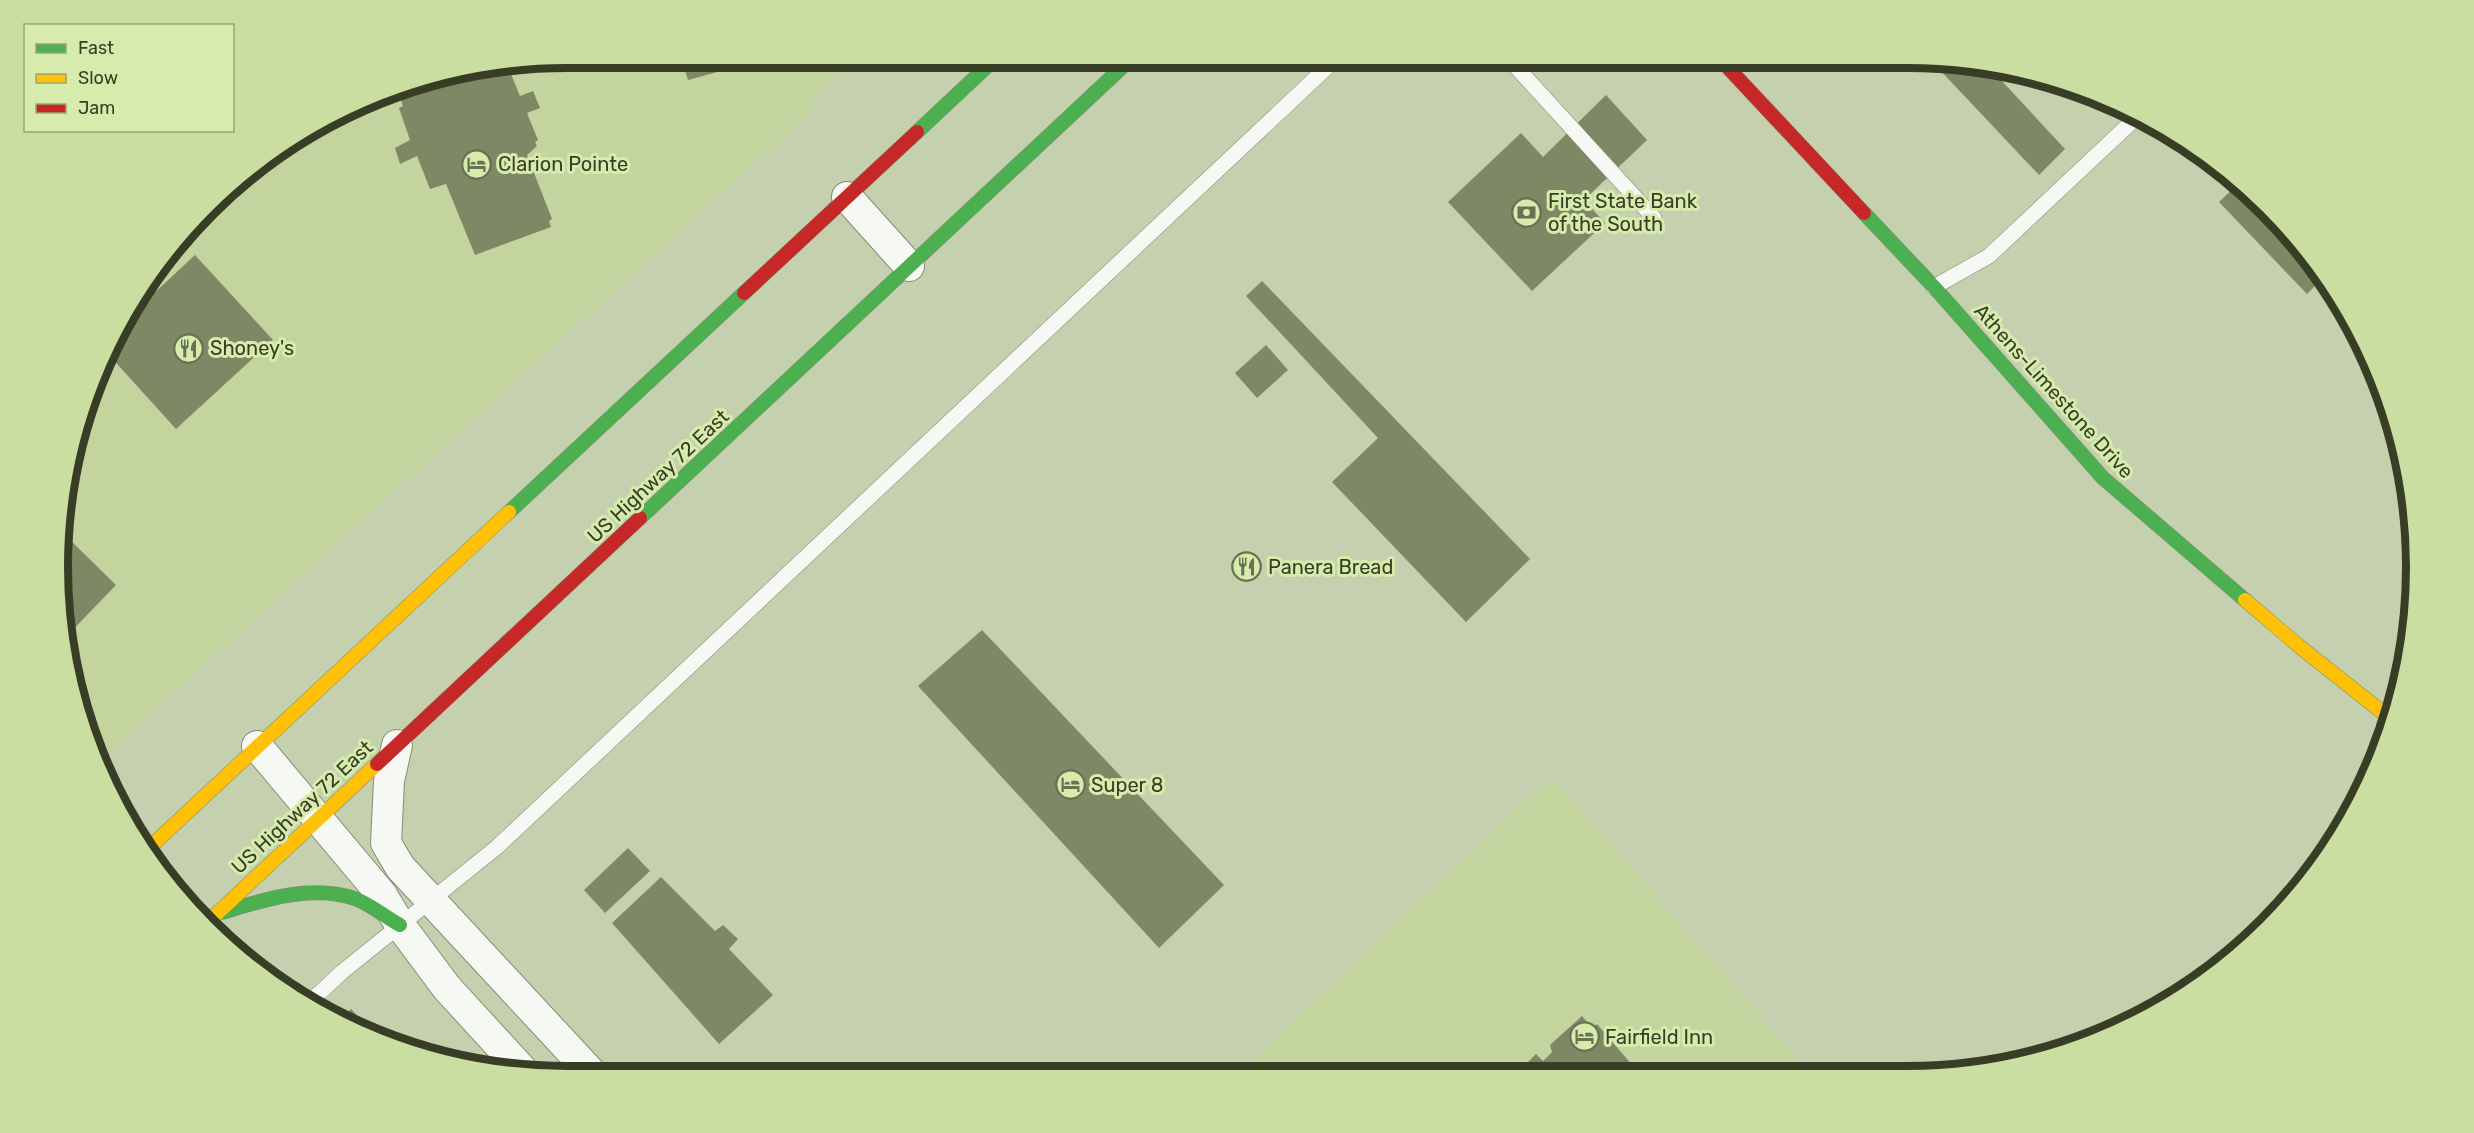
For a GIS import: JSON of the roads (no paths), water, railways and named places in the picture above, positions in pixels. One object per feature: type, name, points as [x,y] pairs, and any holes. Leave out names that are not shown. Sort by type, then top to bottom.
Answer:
[{"type":"main road","points":[[153,845],[985,68]]},
{"type":"main road","name":"US Highway 72 East","points":[[213,918],[1121,68]]},
{"type":"main road","name":"Athens-Limestone Drive","points":[[1728,68],[1934,287],[2103,478],[2300,647],[2384,713]]},
{"type":"main road","points":[[213,918],[262,900],[315,894],[353,898],[400,926]]},
{"type":"street","points":[[847,197],[909,266]]},
{"type":"street","points":[[398,745],[388,782],[386,843],[400,867],[585,1066]]},
{"type":"street","points":[[256,746],[382,895],[400,926],[447,988],[515,1062]]},
{"type":"lane","points":[[315,998],[342,972],[506,839],[1326,68]]},
{"type":"lane","points":[[1517,68],[1654,218]]},
{"type":"lane","points":[[1934,287],[1989,256],[2132,121]]},
{"type":"place","name":"Clarion Pointe","points":[[477,164]]},
{"type":"place","name":"First State Bank of the South","points":[[1527,212]]},
{"type":"place","name":"Shoney's","points":[[189,348]]},
{"type":"place","name":"Panera Bread","points":[[1247,567]]},
{"type":"place","name":"Super 8","points":[[1070,785]]},
{"type":"place","name":"Fairfield Inn","points":[[1584,1037]]}]
